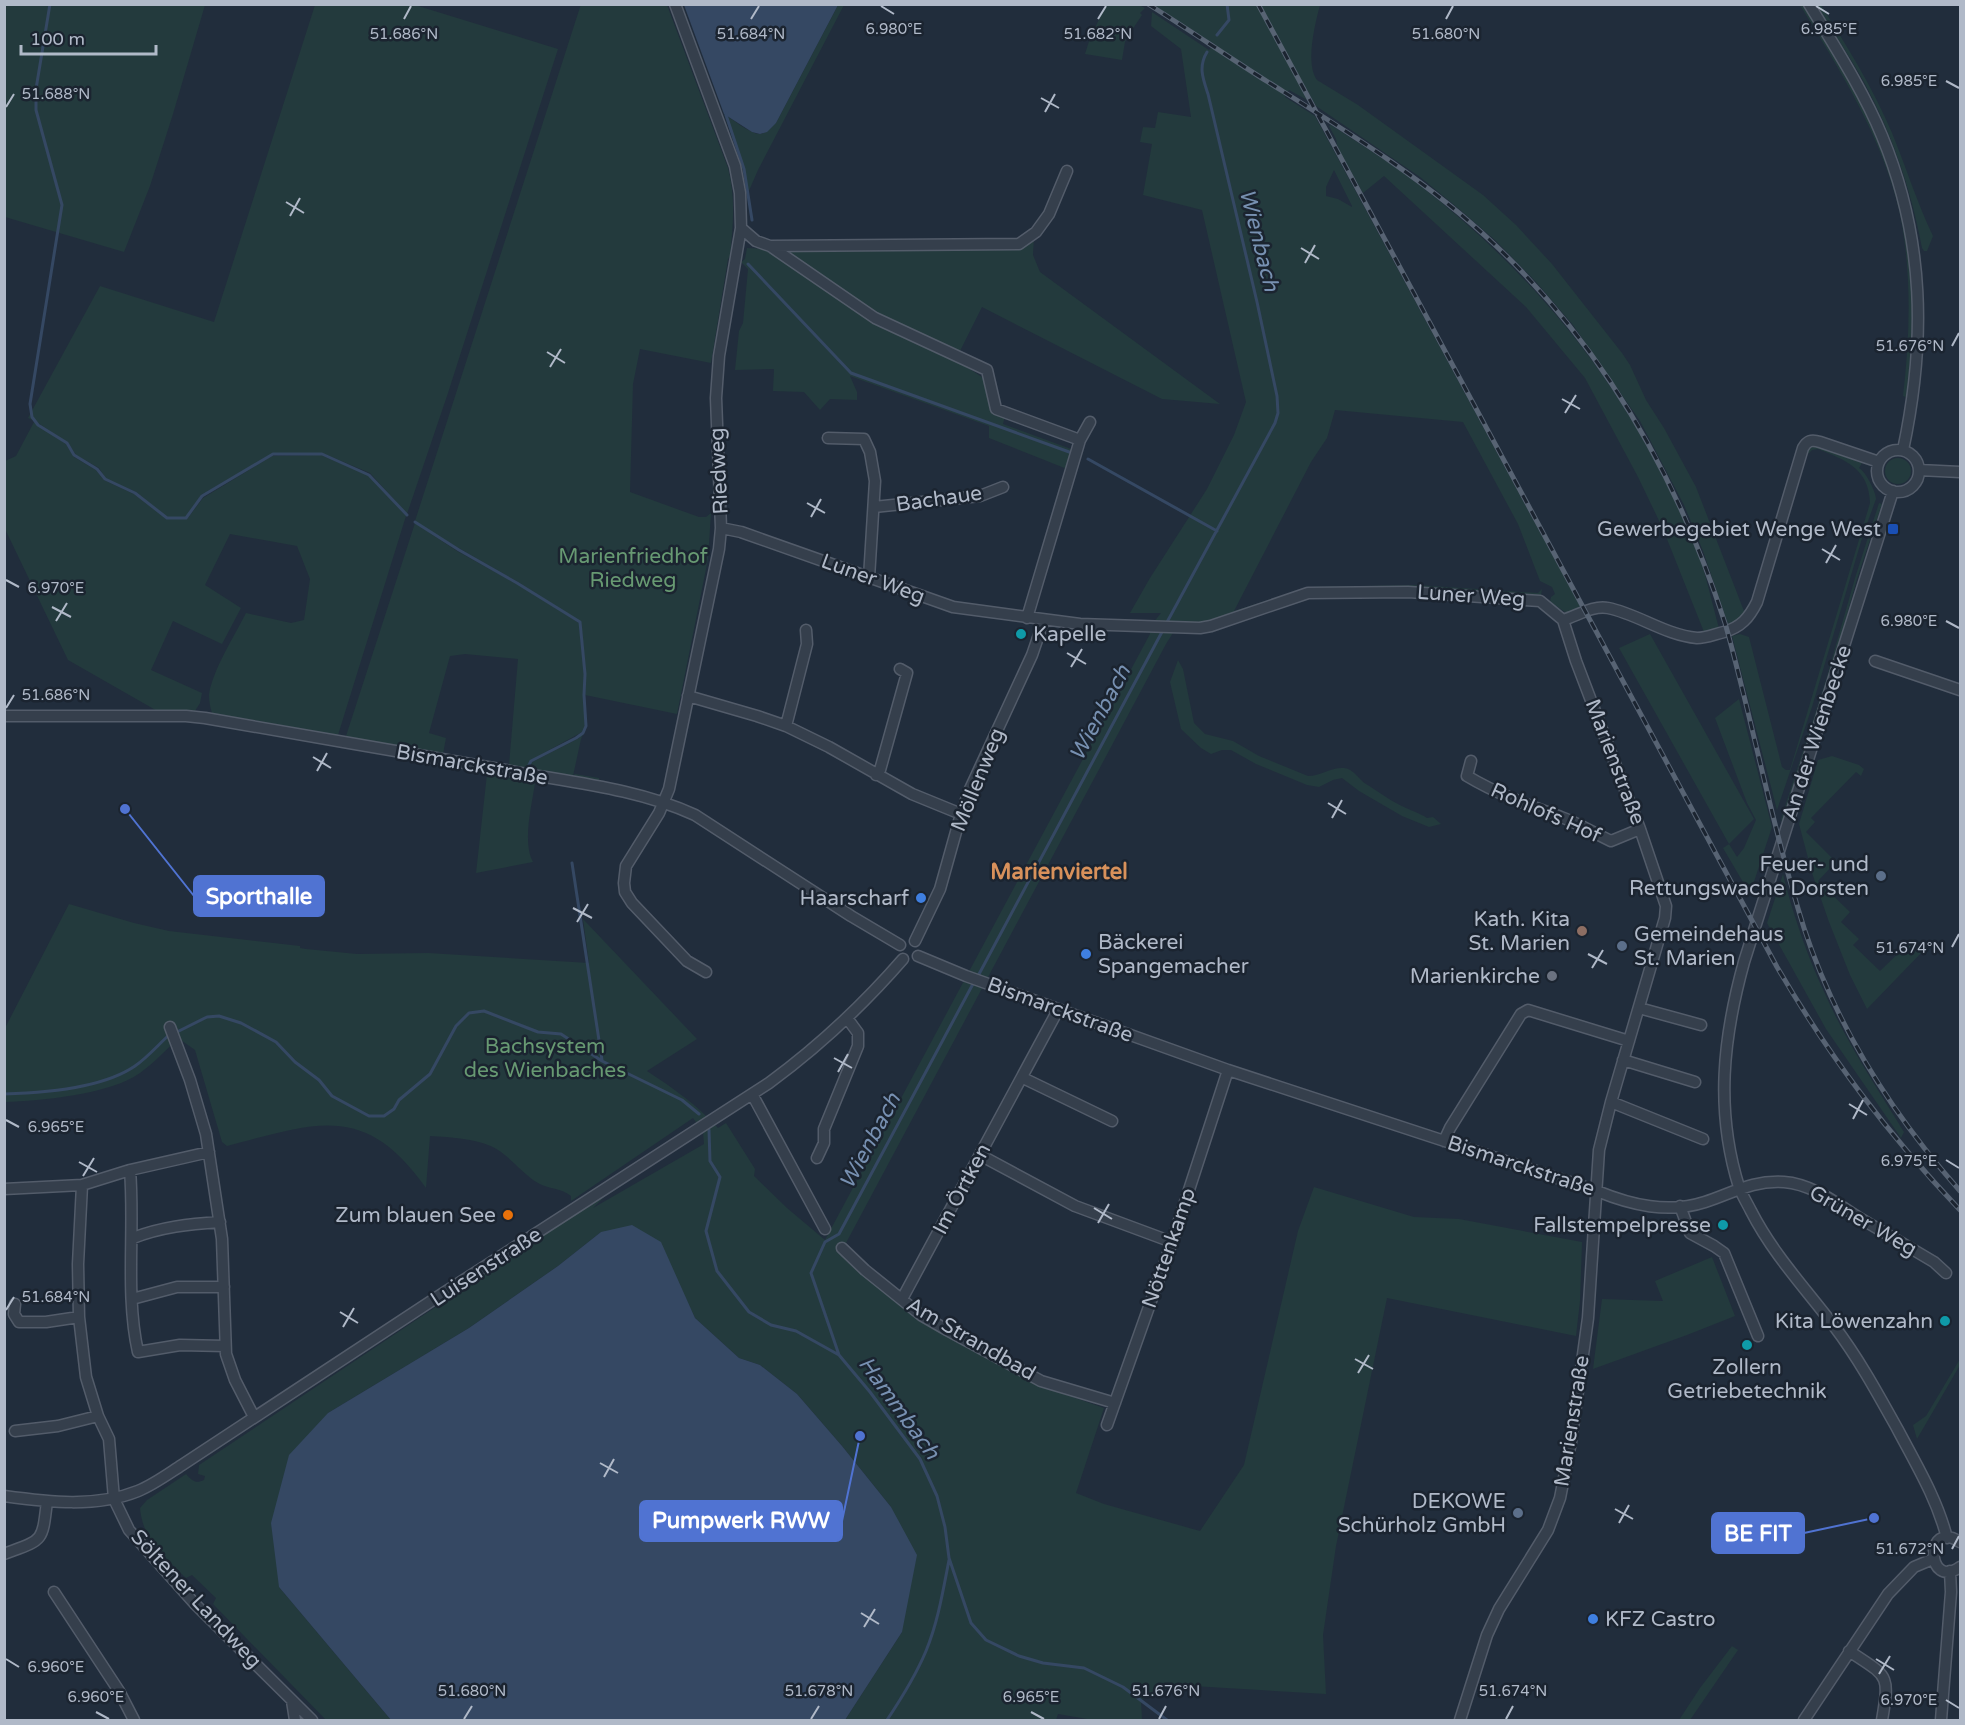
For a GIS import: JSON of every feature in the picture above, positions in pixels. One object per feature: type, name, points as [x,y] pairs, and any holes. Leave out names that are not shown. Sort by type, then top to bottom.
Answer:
[{"type":"street","name":"Riedweg","points":[[675,4],[735,166],[740,193],[741,228],[719,356],[716,398],[721,528],[719,549],[669,789],[659,813],[626,866],[624,874],[625,892],[632,903],[687,961],[706,972]]},
{"type":"street","points":[[1809,4],[1855,81],[1882,135],[1897,176],[1910,223],[1918,295],[1918,338],[1914,392],[1903,450]]},
{"type":"street","points":[[770,246],[1019,244],[1036,232],[1049,214],[1066,171]]},
{"type":"street","points":[[741,228],[756,241],[770,246],[874,318],[987,370],[996,409],[1080,440]]},
{"type":"street","points":[[738,243],[756,241]]},
{"type":"street","points":[[1027,618],[1080,440],[1090,422]]},
{"type":"street","points":[[828,438],[864,439],[870,452],[875,480],[869,578]]},
{"type":"street","points":[[1563,620],[1604,608],[1697,638],[1737,628],[1749,617],[1757,602],[1806,442],[1820,441],[1879,462]]},
{"type":"street","points":[[1903,450],[1914,457],[1919,470],[1911,487],[1893,491],[1886,488],[1878,476],[1879,462],[1886,453],[1903,450]]},
{"type":"street","points":[[1919,470],[1960,472]]},
{"type":"street","name":"Bachaue","points":[[874,507],[980,496],[1003,487]]},
{"type":"street","name":"An der Wienbecke","points":[[1740,1188],[1726,1128],[1724,1105],[1726,1048],[1731,1012],[1744,962],[1893,491]]},
{"type":"street","name":"Luner Weg","points":[[721,528],[741,532],[953,608],[1080,624],[1175,628],[1211,626],[1308,593],[1408,592],[1540,601],[1563,620]]},
{"type":"street","name":"Möllenweg","points":[[915,941],[940,889],[970,789],[1032,655],[1044,620]]},
{"type":"street","name":"Marienstraße","points":[[1460,1720],[1487,1635],[1499,1609],[1548,1530],[1560,1498],[1571,1442],[1588,1318],[1598,1158],[1611,1102],[1665,918],[1666,906],[1640,829],[1576,661],[1563,620]]},
{"type":"street","points":[[786,726],[807,644],[806,630]]},
{"type":"street","name":"An der Wienbecke","points":[[1875,661],[1960,690]]},
{"type":"street","points":[[876,776],[880,770],[907,673],[900,669]]},
{"type":"street","points":[[688,696],[786,726],[829,747],[876,776],[924,800],[961,814]]},
{"type":"street","name":"Bismarckstraße","points":[[4,717],[186,716],[205,718],[582,784],[664,802],[718,828],[851,916],[900,945]]},
{"type":"street","name":"Rohlofs Hof","points":[[1471,761],[1467,776],[1490,790],[1563,817],[1611,842],[1640,829]]},
{"type":"street","points":[[907,940],[915,941],[920,948],[918,956],[911,961],[903,959],[899,953],[900,945],[907,940]]},
{"type":"street","name":"Bismarckstraße","points":[[918,956],[1058,1010],[1228,1070],[1619,1200],[1644,1207],[1680,1206],[1704,1203],[1740,1188]]},
{"type":"street","name":"Luisenstraße","points":[[114,1499],[139,1491],[182,1465],[753,1094],[796,1064],[847,1018],[903,959]]},
{"type":"street","points":[[1639,1008],[1701,1025]]},
{"type":"street","name":"Im Örtken","points":[[902,1299],[1058,1010]]},
{"type":"street","points":[[1444,1141],[1456,1118],[1525,1011],[1629,1041]]},
{"type":"street","points":[[817,1158],[824,1143],[824,1129],[858,1046],[858,1033],[847,1018]]},
{"type":"street","points":[[171,1027],[206,1134],[220,1222],[226,1354],[254,1417]]},
{"type":"street","points":[[1623,1060],[1695,1082]]},
{"type":"street","name":"Nöttenkamp","points":[[1107,1425],[1172,1242],[1228,1070]]},
{"type":"street","points":[[1023,1078],[1112,1121]]},
{"type":"street","points":[[753,1094],[825,1229]]},
{"type":"street","points":[[1611,1102],[1703,1139]]},
{"type":"street","points":[[4,1189],[82,1185],[130,1170],[209,1152]]},
{"type":"street","points":[[980,1155],[1075,1206],[1172,1242]]},
{"type":"street","points":[[130,1170],[133,1328],[138,1352],[180,1345],[225,1346]]},
{"type":"street","name":"Grüner Weg","points":[[1740,1188],[1776,1182],[1804,1186],[1934,1262],[1946,1274]]},
{"type":"street","points":[[4,1496],[47,1501],[114,1499],[109,1440],[98,1416],[86,1377],[79,1317],[78,1264],[82,1185]]},
{"type":"street","points":[[1740,1188],[1768,1242],[1834,1326],[1864,1369],[1925,1479],[1947,1538]]},
{"type":"street","points":[[1680,1206],[1690,1233],[1724,1253],[1758,1336]]},
{"type":"street","points":[[133,1238],[172,1226],[220,1222]]},
{"type":"street","name":"Am Strandbad","points":[[842,1248],[921,1315],[938,1325],[1041,1381],[1114,1403]]},
{"type":"street","points":[[132,1299],[177,1287],[224,1287]]},
{"type":"street","points":[[15,1304],[14,1314],[19,1322],[46,1322],[79,1317]]},
{"type":"street","points":[[15,1431],[58,1426],[98,1416]]},
{"type":"street","name":"Söltener Landweg","points":[[114,1499],[129,1530],[195,1604],[312,1720]]},
{"type":"street","points":[[4,1554],[37,1541],[43,1531],[47,1501]]},
{"type":"street","points":[[1941,1720],[1951,1592],[1955,1569],[1938,1567],[1933,1559],[1935,1545],[1947,1538],[1960,1542]]},
{"type":"street","points":[[1804,1720],[1898,1582],[1914,1567],[1933,1559]]},
{"type":"street","points":[[54,1592],[119,1691],[134,1720]]},
{"type":"street","points":[[1849,1651],[1875,1668],[1885,1680],[1887,1694],[1882,1720]]},
{"type":"street","points":[[292,1701],[295,1720]]},
{"type":"green space","name":"Marienfriedhof Riedweg","points":[[581,4],[667,5],[728,168],[732,190],[733,223],[730,256],[711,363],[640,349],[633,384],[630,492],[699,517],[706,517],[711,513],[708,559],[677,714],[585,695],[586,674],[581,622],[415,521]]},
{"type":"green space","points":[[4,5],[205,5],[150,186],[124,252],[5,217]]},
{"type":"green space","points":[[315,5],[415,5],[558,49],[407,514],[370,473],[322,453],[273,453],[201,495],[186,517],[168,518],[136,492],[106,479],[99,468],[76,455],[68,443],[28,418],[100,286],[214,322]]},
{"type":"green space","points":[[838,5],[844,5],[748,193],[742,165],[724,114],[759,134],[766,132],[776,123]]},
{"type":"green space","points":[[1106,5],[1139,5],[1145,8],[1125,42],[1122,60],[1085,54]]},
{"type":"green space","name":"Bachsystem des Wienbaches","points":[[1320,5],[1311,54],[1313,73],[1317,80],[1358,105],[1483,195],[1516,225],[1552,264],[1622,353],[1696,487],[1744,611],[1743,616],[1729,627],[1703,551],[1684,505],[1640,421],[1573,325],[1496,241],[1459,209],[1420,177],[1316,106],[1297,73],[1295,76],[1309,101],[1289,90],[1285,97],[1315,116],[1580,606],[1579,610],[1573,614],[1565,612],[1550,602],[1551,597],[1555,594],[1552,587],[1540,581],[1518,524],[1463,422],[1335,410],[1327,438],[1311,462],[1234,611],[1308,587],[1417,585],[1538,593],[1542,589],[1541,595],[1534,597],[1497,592],[1435,589],[1311,588],[1204,624],[1178,625],[840,1253],[919,1321],[1041,1386],[1104,1408],[1076,1493],[1104,1504],[1200,1531],[1244,1465],[1298,1231],[1314,1187],[1414,1217],[1459,1219],[1582,1242],[1576,1336],[1387,1298],[1336,1546],[1323,1635],[1326,1694],[1176,1685],[1141,1700],[1142,1720],[1093,1720],[1058,1714],[1056,1720],[845,1720],[902,1632],[891,1507],[797,1394],[760,1365],[739,1358],[695,1318],[680,1287],[601,1232],[558,1266],[469,1328],[328,1413],[279,1587],[391,1720],[326,1720],[213,1604],[216,1598],[192,1575],[186,1578],[163,1555],[145,1530],[140,1508],[147,1500],[186,1474],[194,1481],[204,1480],[205,1476],[198,1474],[199,1465],[578,1212],[605,1196],[593,1208],[704,1144],[703,1132],[693,1118],[571,1201],[571,1196],[567,1193],[538,1183],[491,1146],[465,1139],[430,1136],[426,1188],[404,1160],[382,1142],[359,1130],[337,1126],[313,1126],[227,1146],[222,1142],[195,1050],[178,1038],[140,1073],[112,1086],[56,1098],[5,1102],[4,1030],[69,904],[169,931],[300,946],[306,949],[357,954],[428,953],[589,963],[583,919],[697,1039],[647,1071],[684,1097],[718,1128],[726,1123],[755,1169],[754,1176],[825,1240],[1150,634],[1149,628],[1161,613],[1130,613],[1207,489],[1234,435],[1246,402],[1202,210],[1143,195],[1152,144],[1140,142],[1143,127],[1155,128],[1158,112],[1191,117],[1181,49],[1151,26],[1152,12],[1209,50],[1214,44],[1155,6]],"holes":[[[1334,170],[1352,207],[1338,199],[1326,196],[1326,187]]]},
{"type":"green space","points":[[1800,5],[1803,5],[1817,27],[1868,116],[1888,164],[1903,213],[1912,292],[1911,345],[1906,397],[1903,396],[1907,351],[1908,282],[1900,214],[1883,158],[1859,105]]},
{"type":"green space","points":[[1816,5],[1821,5],[1885,116],[1933,236],[1927,251],[1922,248],[1912,203],[1881,116],[1860,75]]},
{"type":"green space","points":[[1331,125],[1397,168],[1456,215],[1527,282],[1589,357],[1643,439],[1683,518],[1701,562],[1719,628],[1704,632],[1663,529],[1585,378],[1526,307],[1384,176],[1363,193],[1338,149],[1329,126]]},
{"type":"green space","points":[[1034,236],[1033,255],[1040,272],[1220,404],[1162,399],[982,307],[958,355],[876,315],[780,249],[1020,246]]},
{"type":"green space","points":[[747,248],[770,249],[873,320],[961,363],[995,386],[1005,416],[1003,424],[1079,452],[1067,469],[989,438],[989,426],[850,376],[857,392],[857,400],[830,399],[820,410],[804,392],[773,391],[774,369],[735,370],[739,331],[743,323],[748,269],[741,262],[745,259]]},
{"type":"green space","points":[[34,422],[66,444],[74,457],[96,470],[104,480],[134,494],[167,519],[187,519],[203,498],[272,456],[321,455],[368,475],[406,516],[338,735],[212,713],[210,706],[209,695],[214,675],[246,613],[291,623],[304,620],[310,579],[297,546],[230,534],[205,585],[241,608],[222,644],[173,621],[151,670],[202,693],[195,711],[159,712],[68,660],[5,529],[5,461],[16,456]]},
{"type":"green space","points":[[1815,446],[1862,463],[1859,468],[1870,482],[1876,499],[1863,535],[1812,707],[1777,810],[1732,636],[1740,634],[1749,637],[1782,767],[1790,770],[1870,503],[1869,491],[1860,473],[1846,462],[1818,449],[1812,450],[1806,456],[1804,453]]},
{"type":"green space","points":[[1898,458],[1907,462],[1911,471],[1907,480],[1898,484],[1889,480],[1885,471],[1889,462]]},
{"type":"green space","points":[[1879,503],[1882,504],[1782,823],[1781,819],[1826,680]]},
{"type":"green space","points":[[415,523],[457,551],[524,588],[579,623],[584,674],[585,725],[582,732],[531,760],[526,768],[532,762],[579,738],[584,732],[573,776],[575,774],[599,778],[599,782],[347,738]],"holes":[[[465,654],[518,659],[509,765],[443,754],[446,738],[429,733],[450,656]]]},
{"type":"green space","points":[[1650,634],[1754,819],[1729,844],[1619,648]]},
{"type":"green space","points":[[1178,660],[1183,669],[1194,723],[1205,734],[1233,741],[1259,756],[1308,776],[1335,769],[1347,769],[1401,806],[1427,818],[1433,817],[1441,824],[1429,827],[1402,816],[1359,791],[1342,778],[1319,787],[1307,785],[1256,764],[1231,750],[1211,754],[1201,748],[1181,729],[1170,682]]},
{"type":"green space","points":[[1739,699],[1772,827],[1750,894],[1723,848],[1729,844],[1737,857],[1744,848],[1756,820],[1747,803],[1715,718]]},
{"type":"green space","points":[[1832,756],[1859,765],[1864,769],[1861,776],[1856,772],[1811,818],[1815,822],[1806,832],[1836,862],[1818,881],[1850,912],[1841,922],[1859,939],[1853,945],[1880,971],[1913,939],[1924,950],[1867,1009],[1850,975],[1829,922],[1812,873],[1799,824],[1818,760]]},
{"type":"green space","points":[[487,774],[535,783],[528,834],[533,862],[476,873]]},
{"type":"green space","points":[[1783,874],[1791,905],[1819,982],[1853,1048],[1904,1132],[1901,1138],[1826,1029],[1767,923]]},
{"type":"green space","points":[[1712,1257],[1735,1316],[1593,1369],[1602,1299],[1663,1301],[1655,1281]]},
{"type":"green space","points":[[1960,1359],[1960,1365],[1917,1439],[1913,1425],[1926,1416]]},
{"type":"green space","points":[[1732,1646],[1738,1650],[1690,1720],[1679,1720],[1700,1688]]},
{"type":"water","points":[[684,4],[838,5],[776,123],[767,132],[760,134],[752,132],[724,114]]},
{"type":"water","points":[[632,1225],[661,1242],[695,1318],[739,1358],[760,1365],[797,1394],[891,1507],[917,1555],[902,1632],[845,1720],[391,1720],[279,1587],[271,1523],[289,1455],[328,1413],[469,1328],[558,1266],[601,1232]]},
{"type":"waterway","points":[[50,4],[36,89],[36,110],[62,205],[30,404],[32,417],[38,425],[67,443],[74,455],[97,469],[105,479],[135,493],[167,518],[186,518],[202,496],[273,454],[322,454],[369,475],[407,515]]},
{"type":"waterway","name":"Wienbach","points":[[1217,35],[1229,20],[1227,4]]},
{"type":"waterway","name":"Wienbach","points":[[1166,624],[1275,423],[1278,413],[1277,396],[1257,302],[1203,78],[1202,68],[1207,52]]},
{"type":"waterway","points":[[727,112],[726,115],[744,169],[752,220]]},
{"type":"waterway","points":[[748,264],[851,373],[1072,453]]},
{"type":"waterway","points":[[1088,459],[1217,531]]},
{"type":"waterway","points":[[415,522],[580,622],[585,674],[586,726],[583,733],[576,738],[531,761],[527,769]]},
{"type":"waterway","name":"Wienbach","points":[[978,976],[1163,630]]},
{"type":"waterway","points":[[572,863],[602,1060]]},
{"type":"waterway","name":"Wienbach","points":[[839,1355],[811,1273],[825,1242],[839,1234],[974,982]]},
{"type":"waterway","name":"Hammbach","points":[[175,1033],[207,1017],[219,1016],[241,1023],[276,1042],[295,1062],[319,1080],[332,1096],[369,1116],[384,1116],[430,1074],[456,1026],[469,1013],[484,1011],[538,1032],[561,1034],[602,1061],[682,1100],[699,1114]]},
{"type":"waterway","name":"Hammbach","points":[[4,1094],[54,1091],[107,1080],[135,1066],[169,1035]]},
{"type":"waterway","name":"Hammbach","points":[[709,1130],[710,1161],[720,1177],[706,1231],[717,1271],[749,1312],[771,1325],[796,1331],[839,1355],[920,1459],[937,1496],[945,1527],[949,1558],[971,1623],[986,1640],[1019,1656],[1043,1663],[1084,1668],[1123,1687],[1167,1720]]},
{"type":"waterway","points":[[887,1720],[908,1687],[926,1651],[937,1618],[949,1560]]},
{"type":"railway","points":[[1148,4],[1356,138],[1440,198],[1493,243],[1533,284],[1570,326],[1603,371],[1633,418],[1660,467],[1685,517],[1706,569],[1730,641],[1795,899],[1832,1000],[1869,1068],[1890,1100],[1935,1162],[1960,1191]]},
{"type":"railway","points":[[1258,4],[1777,967],[1818,1033],[1861,1094],[1884,1124],[1960,1210]]},
{"type":"place","name":"Gewerbegebiet Wenge West","points":[[1893,529]]},
{"type":"place","name":"Kapelle","points":[[1021,634]]},
{"type":"place","name":"Sporthalle","points":[[125,809]]},
{"type":"place","name":"Feuer- und Rettungswache Dorsten","points":[[1881,876]]},
{"type":"place","name":"Haarscharf","points":[[921,898]]},
{"type":"place","name":"Kath. Kita St. Marien","points":[[1582,931]]},
{"type":"place","name":"Gemeindehaus St. Marien","points":[[1622,946]]},
{"type":"place","name":"Bäckerei Spangemacher","points":[[1086,954]]},
{"type":"place","name":"Marienkirche","points":[[1552,976]]},
{"type":"place","name":"Zum blauen See","points":[[508,1215]]},
{"type":"place","name":"Fallstempelpresse","points":[[1723,1225]]},
{"type":"place","name":"Kita Löwenzahn","points":[[1945,1321]]},
{"type":"place","name":"Zollern Getriebetechnik","points":[[1747,1345]]},
{"type":"place","name":"Pumpwerk RWW","points":[[860,1436]]},
{"type":"place","name":"DEKOWE Schürholz GmbH","points":[[1518,1513]]},
{"type":"place","name":"BE FIT","points":[[1874,1518]]},
{"type":"place","name":"KFZ Castro","points":[[1593,1619]]},
{"type":"district","name":"Marienviertel","points":[[1059,872]]}]
